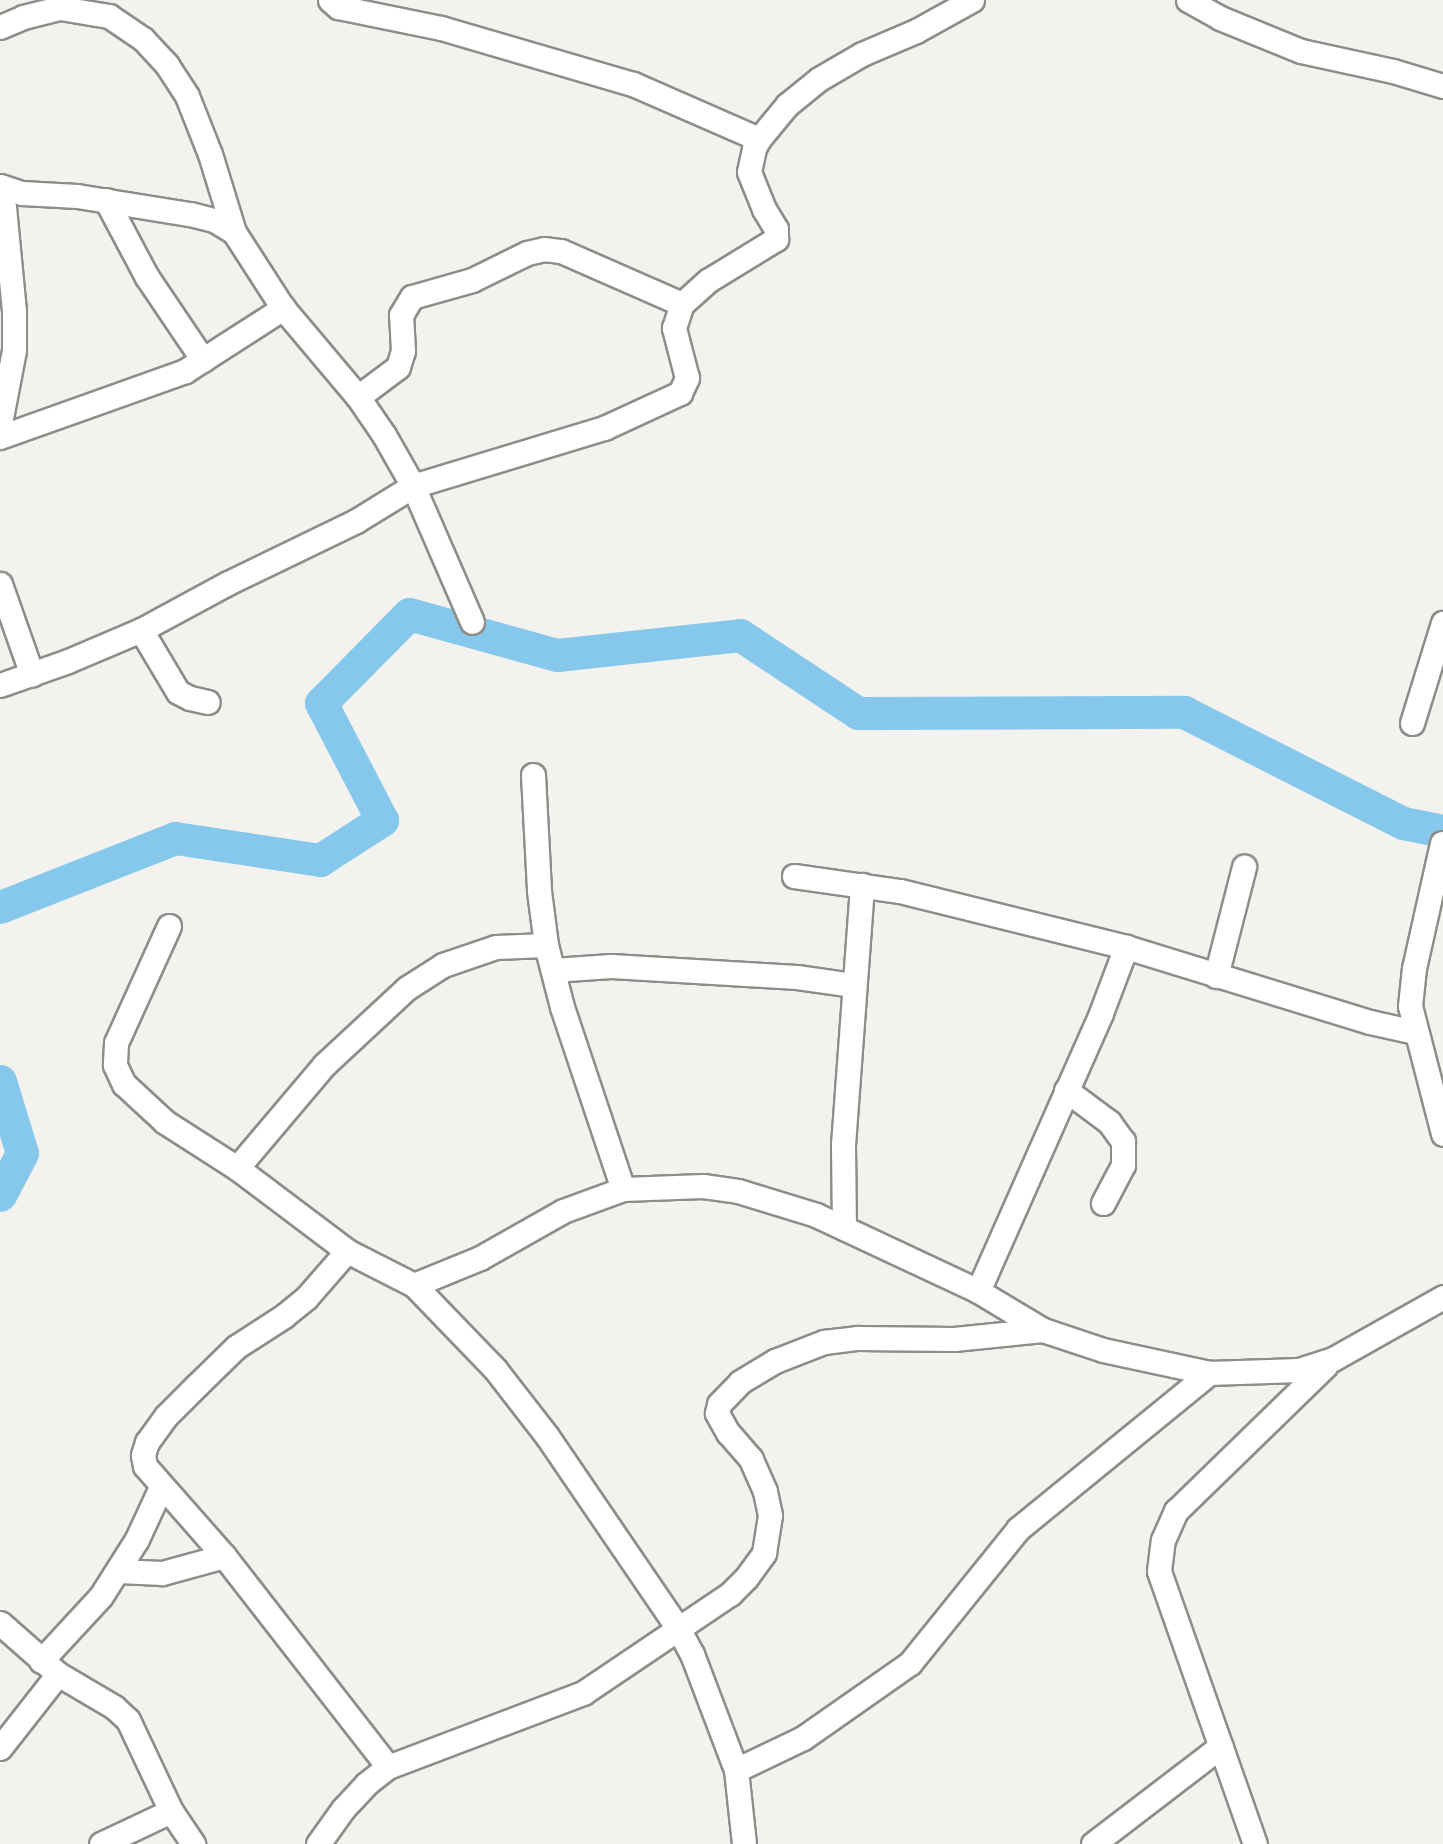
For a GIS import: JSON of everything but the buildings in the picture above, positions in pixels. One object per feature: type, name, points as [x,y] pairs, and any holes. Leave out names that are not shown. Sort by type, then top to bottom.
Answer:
[{"type":"street","points":[[330,0],[338,7],[441,28],[633,84],[759,139]]},
{"type":"street","points":[[0,685],[32,675],[141,630],[228,583],[356,521],[413,486],[604,428],[680,393],[687,378],[674,328],[682,303],[709,280],[776,239],[776,229],[764,209],[749,172],[754,148],[759,139],[787,105],[820,79],[862,54],[916,31],[972,0]]},
{"type":"street","points":[[1188,0],[1220,19],[1301,51],[1393,71],[1443,86]]},
{"type":"street","points":[[0,27],[23,17],[60,8],[109,16],[143,39],[167,65],[187,96],[210,154],[234,232],[283,309],[358,397],[384,435],[413,486],[472,622]]},
{"type":"street","points":[[0,423],[14,350],[14,311],[1,187],[22,193],[106,200],[214,220],[234,232]]},
{"type":"street","points":[[106,200],[147,277],[203,360]]},
{"type":"street","points":[[358,397],[398,367],[403,351],[401,315],[412,297],[472,280],[527,253],[544,249],[561,251],[682,303]]},
{"type":"street","points":[[0,438],[65,416],[109,396],[153,385],[203,360],[283,309]]},
{"type":"street","points":[[0,584],[32,675]]},
{"type":"street","points":[[1412,723],[1443,623]]},
{"type":"street","points":[[141,630],[174,687],[184,696],[208,702]]},
{"type":"street","points":[[533,775],[539,891],[546,945],[578,1057],[623,1189]]},
{"type":"street","points":[[1442,843],[1415,968],[1410,1006],[1443,1134]]},
{"type":"street","points":[[1216,976],[1244,867]]},
{"type":"street","points":[[794,876],[900,891],[1126,947],[1370,1022],[1415,1032]]},
{"type":"street","points":[[844,1228],[843,1145],[862,885]]},
{"type":"street","points":[[169,926],[116,1043],[115,1065],[124,1084],[139,1100],[202,1148],[237,1168],[347,1251],[414,1285],[495,1369],[540,1426],[678,1628],[692,1654],[736,1770],[744,1844]]},
{"type":"street","points":[[237,1168],[324,1065],[407,988],[443,965],[496,947],[546,945]]},
{"type":"street","points":[[978,1291],[1101,1013],[1126,947]]},
{"type":"street","points":[[553,970],[611,967],[797,977],[853,985]]},
{"type":"street","points":[[1066,1090],[1109,1122],[1123,1142],[1123,1165],[1103,1203]]},
{"type":"street","points":[[414,1285],[481,1258],[563,1211],[623,1189],[703,1186],[738,1191],[816,1215],[978,1291],[1043,1330],[1103,1349],[1209,1373],[1299,1370],[1333,1359],[1443,1297]]},
{"type":"street","points":[[347,1251],[306,1298],[284,1316],[236,1347],[166,1416],[146,1442],[143,1455],[145,1466],[224,1556],[388,1768]]},
{"type":"street","points":[[318,1844],[343,1808],[366,1784],[388,1768],[583,1693],[730,1594],[764,1553],[770,1515],[765,1491],[751,1459],[727,1433],[717,1413],[719,1404],[740,1382],[775,1360],[824,1342],[858,1338],[954,1339],[1043,1330]]},
{"type":"street","points":[[1255,1844],[1159,1571],[1163,1540],[1176,1511],[1301,1387],[1333,1359]]},
{"type":"street","points":[[736,1770],[803,1738],[910,1663],[1018,1529],[1209,1373]]},
{"type":"street","points":[[0,1748],[80,1620],[118,1571],[161,1486]]},
{"type":"street","points":[[118,1571],[162,1573],[224,1556]]},
{"type":"street","points":[[0,1623],[50,1667],[114,1707],[128,1720],[171,1811],[193,1844]]},
{"type":"street","points":[[1093,1844],[1221,1746]]},
{"type":"street","points":[[101,1844],[171,1811]]},
{"type":"waterway","points":[[0,907],[175,838],[320,860],[382,820],[321,703],[409,614],[557,655],[740,635],[858,713],[1184,712],[1403,823],[1443,831]]},
{"type":"waterway","points":[[0,1081],[22,1153],[0,1195]]}]
